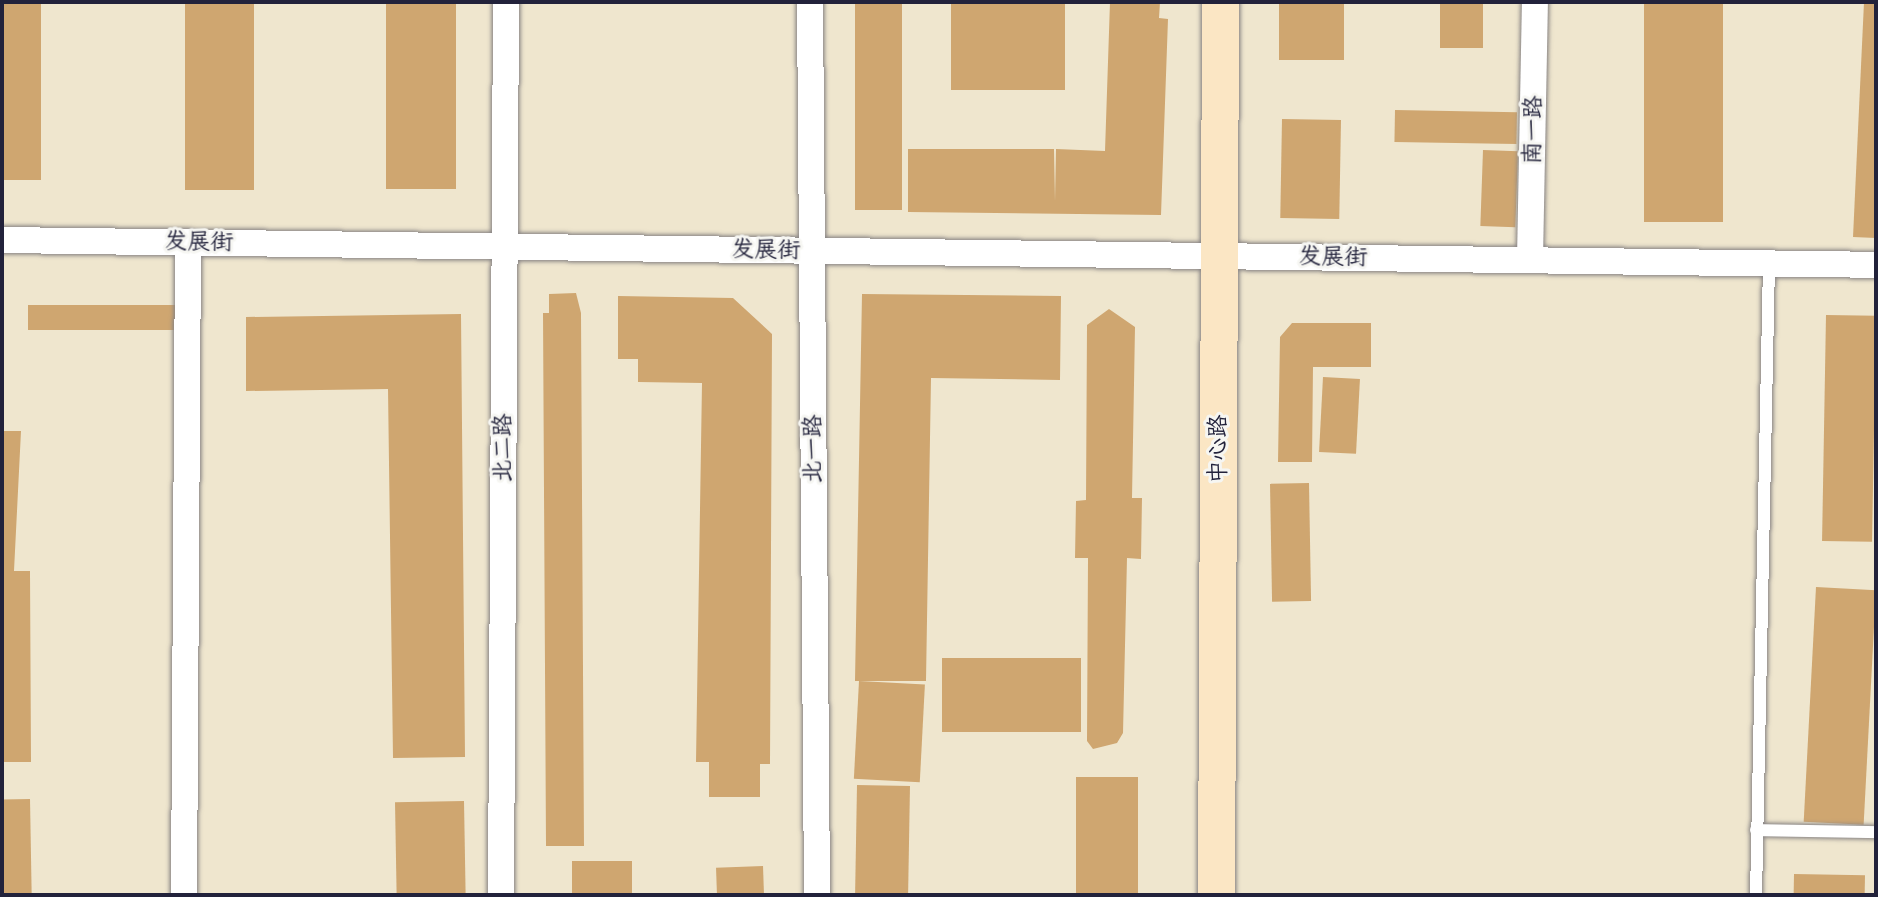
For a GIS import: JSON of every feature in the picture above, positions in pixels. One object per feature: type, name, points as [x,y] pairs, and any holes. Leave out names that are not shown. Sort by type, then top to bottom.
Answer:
[{"type":"street","name":"北二路","points":[[500,895],[506,2]]},
{"type":"street","name":"北一路","points":[[810,2],[817,895]]},
{"type":"street","name":"中心路","points":[[1216,895],[1220,2]]},
{"type":"street","name":"南一路","points":[[1530,259],[1535,2]]},
{"type":"street","name":"发展街","points":[[2,240],[1876,265]]},
{"type":"street","points":[[184,895],[188,242]]},
{"type":"lane","points":[[1756,895],[1769,263]]},
{"type":"lane","points":[[1756,830],[1876,832]]},
{"type":"building","points":[[2,2],[41,2],[41,180],[2,180]]},
{"type":"building","points":[[185,2],[254,2],[254,190],[185,190]]},
{"type":"building","points":[[386,2],[456,2],[456,189],[386,189]]},
{"type":"building","points":[[855,2],[902,2],[902,210],[855,210]]},
{"type":"building","points":[[951,2],[1065,2],[1065,90],[951,90]]},
{"type":"building","points":[[1110,2],[1160,2],[1159,18],[1168,19],[1161,215],[908,212],[908,149],[1054,149],[1055,201],[1056,149],[1105,151]]},
{"type":"building","points":[[1279,2],[1344,2],[1344,60],[1279,60]]},
{"type":"building","points":[[1440,2],[1483,2],[1483,48],[1440,48]]},
{"type":"building","points":[[1644,2],[1723,2],[1723,222],[1644,222]]},
{"type":"building","points":[[1864,2],[1876,2],[1876,238],[1853,237]]},
{"type":"building","points":[[1395,110],[1517,112],[1516,144],[1394,142]]},
{"type":"building","points":[[1282,119],[1341,120],[1339,219],[1280,218]]},
{"type":"building","points":[[1483,150],[1518,151],[1515,227],[1480,226]]},
{"type":"building","points":[[576,293],[581,313],[584,846],[546,846],[543,313],[549,313],[549,294]]},
{"type":"building","points":[[862,294],[1061,296],[1060,380],[931,378],[926,681],[855,681]]},
{"type":"building","points":[[618,296],[733,298],[772,334],[770,764],[760,764],[760,797],[709,797],[709,762],[696,762],[702,383],[638,382],[638,359],[618,359]]},
{"type":"building","points":[[28,305],[179,305],[179,330],[28,330]]},
{"type":"building","points":[[1109,309],[1135,327],[1132,498],[1142,498],[1141,559],[1127,558],[1123,733],[1117,743],[1093,749],[1087,741],[1088,558],[1075,558],[1076,501],[1086,500],[1087,325]]},
{"type":"building","points":[[461,314],[465,757],[393,758],[388,389],[246,391],[246,317]]},
{"type":"building","points":[[1826,315],[1876,316],[1872,542],[1822,541]]},
{"type":"building","points":[[1292,323],[1371,323],[1371,367],[1313,367],[1312,462],[1278,462],[1280,337]]},
{"type":"building","points":[[1323,377],[1360,379],[1356,454],[1319,452]]},
{"type":"building","points":[[2,431],[21,431],[14,571],[30,571],[31,762],[2,762]]},
{"type":"building","points":[[1309,483],[1311,601],[1272,602],[1270,484]]},
{"type":"building","points":[[1816,587],[1876,590],[1864,825],[1804,822]]},
{"type":"building","points":[[942,658],[1081,658],[1081,732],[942,732]]},
{"type":"building","points":[[859,681],[925,684],[920,782],[854,779]]},
{"type":"building","points":[[1076,777],[1138,777],[1138,895],[1076,895]]},
{"type":"building","points":[[857,785],[910,786],[908,895],[855,895]]},
{"type":"building","points":[[2,799],[30,799],[32,895],[4,895]]},
{"type":"building","points":[[464,801],[466,895],[397,895],[395,802]]},
{"type":"building","points":[[572,861],[632,861],[632,895],[572,895]]},
{"type":"building","points":[[763,866],[764,895],[717,895],[716,868]]},
{"type":"building","points":[[1794,874],[1865,875],[1865,895],[1794,895]]}]
